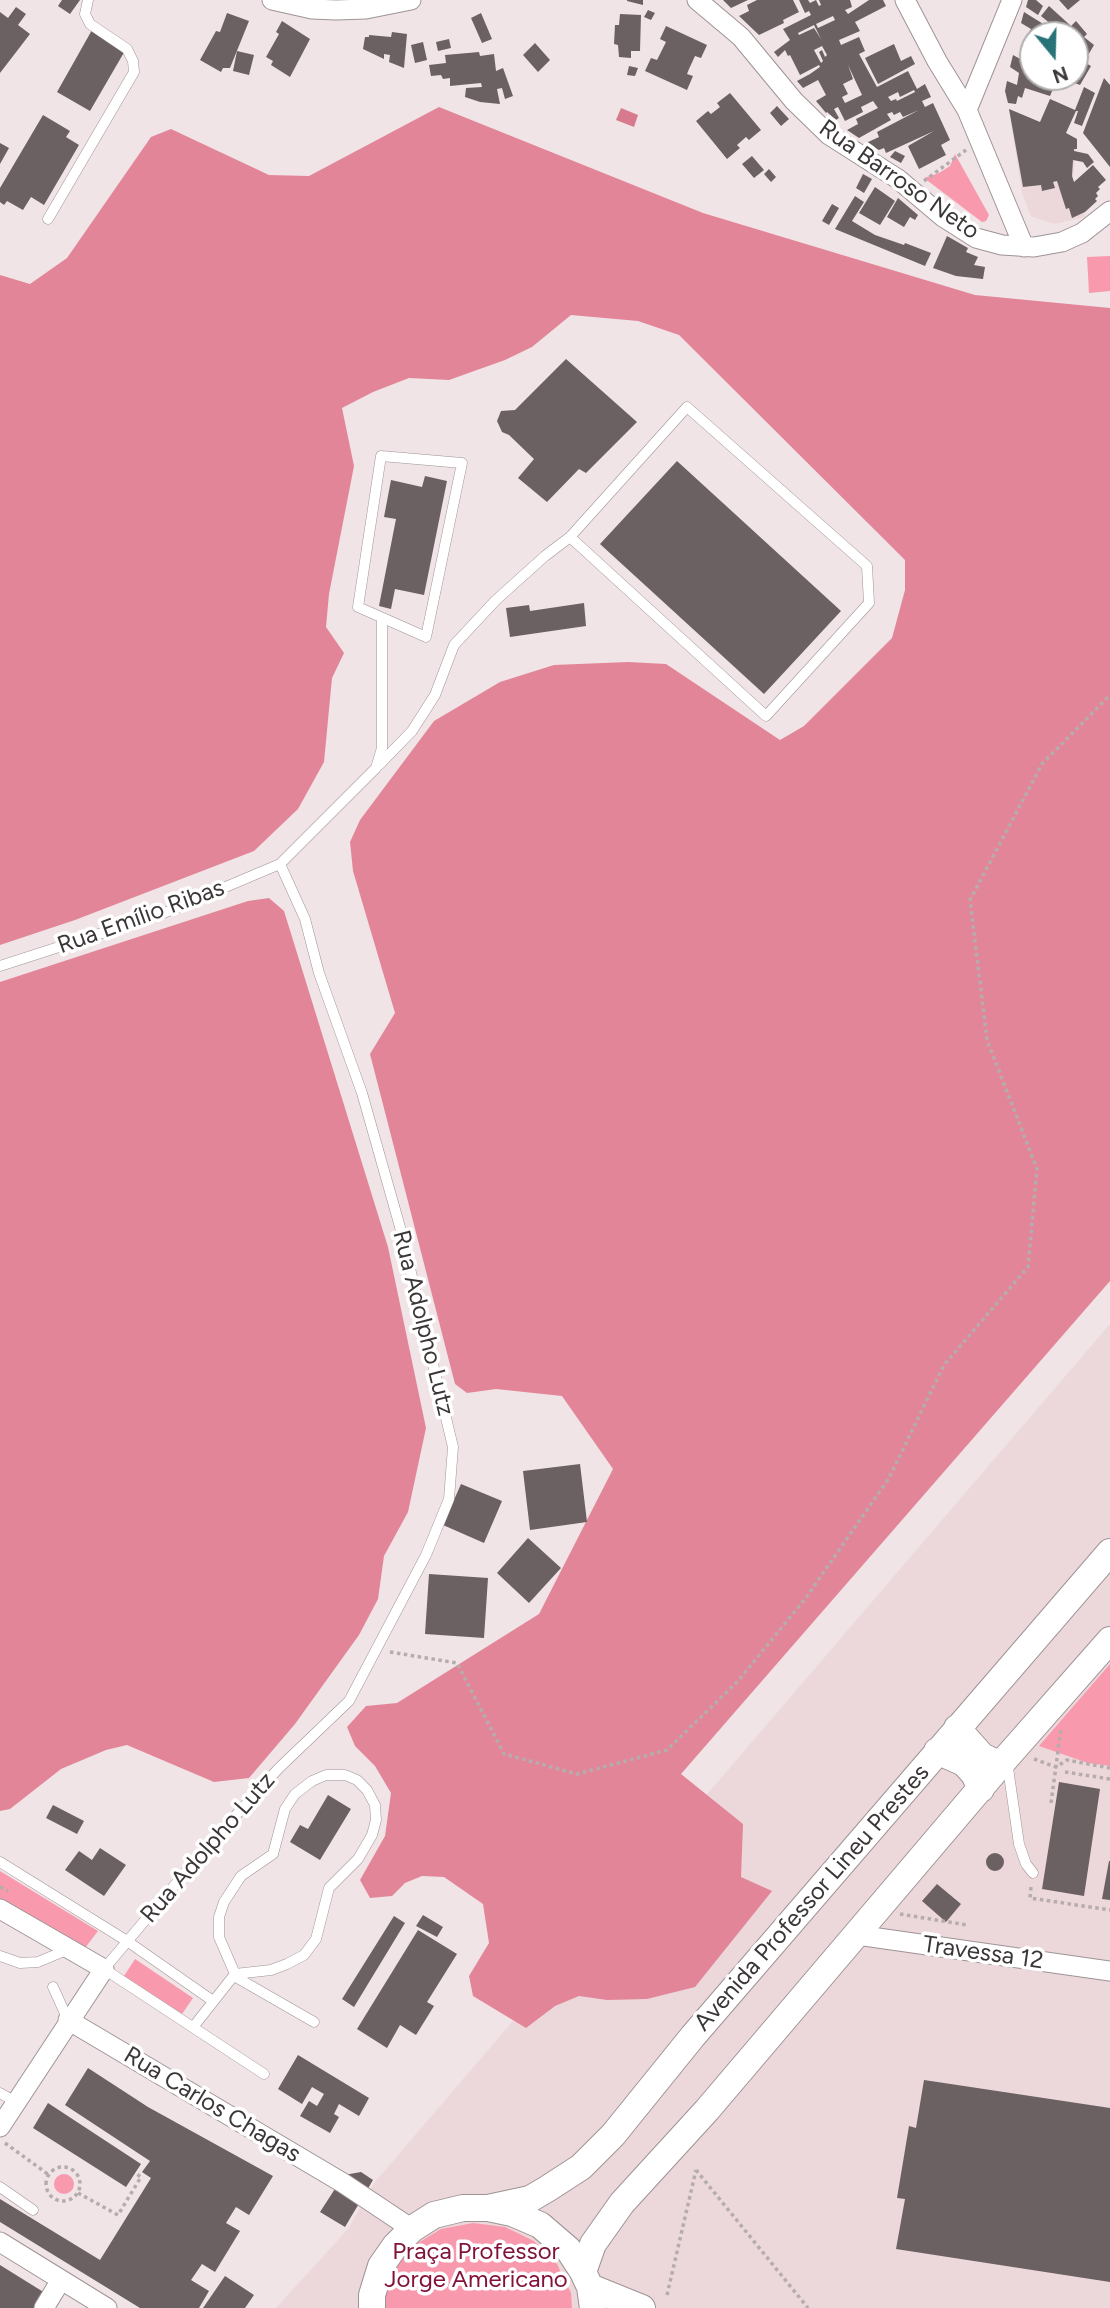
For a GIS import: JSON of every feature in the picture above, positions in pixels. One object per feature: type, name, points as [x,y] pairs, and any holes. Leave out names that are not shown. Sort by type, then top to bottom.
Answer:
[{"type":"main road","name":"Avenida Professor Lineu Prestes","points":[[488,2208],[530,2199],[589,2160],[613,2135],[694,2036],[1110,1552]]},
{"type":"main road","points":[[589,2289],[593,2244],[622,2203],[707,2110],[1003,1761],[1110,1640]]},
{"type":"main road","points":[[957,1728],[982,1756],[1003,1761]]},
{"type":"main road","points":[[937,1751],[964,1763],[974,1774],[981,1789]]},
{"type":"main road","points":[[372,2308],[372,2295],[381,2266],[395,2246],[412,2229],[434,2216],[463,2208],[488,2208],[512,2213],[540,2225],[568,2249],[589,2289],[642,2308]]},
{"type":"street","points":[[272,0],[312,9],[336,10],[366,9],[411,0]]},
{"type":"street","name":"Rua Barroso Neto","points":[[697,0],[741,37],[794,101],[829,135],[898,179],[943,217],[976,239],[1002,246],[1024,247],[1062,242],[1082,233],[1110,211]]},
{"type":"street","points":[[905,0],[967,110],[1024,247]]},
{"type":"street","points":[[967,110],[1012,0]]},
{"type":"street","points":[[0,1909],[104,1969],[8,2098],[0,2127]]},
{"type":"street","name":"Travessa 12","points":[[857,1935],[1110,1971]]},
{"type":"street","name":"Rua Carlos Chagas","points":[[68,2020],[355,2191],[412,2229]]},
{"type":"street","points":[[0,2242],[107,2308]]},
{"type":"street","points":[[44,2308],[61,2280]]},
{"type":"lane","points":[[48,219],[134,72],[133,61],[127,49],[90,23],[86,14],[88,0]]},
{"type":"lane","points":[[280,864],[412,731],[429,704],[454,645],[496,600],[570,537],[687,407],[867,566],[869,603],[766,716],[570,537]]},
{"type":"lane","points":[[381,456],[462,463],[426,637],[382,618],[358,607],[381,456]]},
{"type":"lane","points":[[376,768],[382,748],[382,618]]},
{"type":"lane","name":"Rua Adolpho Lutz","points":[[104,1969],[206,1848],[278,1769],[349,1701],[426,1555],[449,1499],[453,1447],[400,1227],[362,1093],[318,973],[305,919],[280,864]]},
{"type":"lane","name":"Rua Emílio Ribas","points":[[0,966],[164,913],[280,864]]},
{"type":"lane","points":[[1003,1761],[1019,1844],[1026,1864],[1033,1873]]},
{"type":"lane","points":[[194,2026],[234,1975],[271,1970],[287,1964],[304,1955],[316,1939],[330,1888],[358,1858],[372,1835],[376,1820],[375,1805],[367,1790],[357,1780],[345,1776],[326,1775],[312,1781],[295,1794],[285,1809],[273,1854],[241,1876],[224,1902],[219,1917],[219,1937],[234,1975],[314,2022]]},
{"type":"lane","points":[[0,1862],[127,1941],[213,2001]]},
{"type":"lane","points":[[0,1956],[20,1963],[38,1962],[70,1949]]},
{"type":"lane","points":[[104,1969],[264,2074]]},
{"type":"lane","points":[[53,1987],[68,2020]]},
{"type":"lane","points":[[0,2187],[33,2210]]},
{"type":"path","points":[[911,190],[979,141]]},
{"type":"path","points":[[378,1650],[457,1663],[504,1754],[577,1774],[667,1750],[738,1681],[805,1599],[889,1478],[944,1365],[1028,1267],[1037,1169],[987,1040],[970,900],[1042,765],[1110,695]]},
{"type":"path","points":[[1051,1803],[1061,1728]]},
{"type":"path","points":[[1056,1768],[1067,1760],[1110,1768]]},
{"type":"path","points":[[1065,1772],[1110,1779]]},
{"type":"path","points":[[1033,1873],[1030,1898],[1110,1910]]},
{"type":"path","points":[[878,1910],[967,1925]]},
{"type":"path","points":[[0,2140],[49,2175]]},
{"type":"path","points":[[60,2167],[71,2168],[79,2177],[78,2193],[69,2200],[53,2198],[47,2189],[49,2175],[60,2167]]},
{"type":"path","points":[[667,2295],[696,2170],[808,2308]]},
{"type":"path","points":[[78,2193],[118,2215],[142,2177],[135,2173]]},
{"type":"shaded area","points":[[439,107],[703,213],[975,295],[1110,308],[1110,1281],[681,1774],[743,1824],[741,1877],[772,1891],[695,1987],[647,1999],[607,2000],[579,1996],[555,2006],[526,2028],[473,1996],[469,1976],[489,1943],[483,1904],[444,1877],[422,1876],[405,1883],[392,1896],[370,1898],[360,1880],[385,1836],[391,1793],[375,1766],[355,1746],[347,1727],[366,1706],[397,1703],[539,1614],[613,1469],[562,1396],[496,1389],[467,1393],[455,1384],[370,1054],[395,1013],[353,871],[350,842],[360,820],[434,721],[500,682],[554,665],[628,662],[666,664],[780,740],[804,726],[892,638],[905,590],[905,560],[679,335],[638,321],[571,315],[532,347],[505,360],[449,380],[409,378],[373,392],[342,408],[354,466],[329,594],[326,627],[344,653],[332,678],[324,762],[298,809],[254,851],[75,920],[0,945],[0,275],[30,284],[67,258],[151,137],[171,129],[269,175],[309,176]]},
{"type":"shaded area","points":[[621,108],[638,115],[634,127],[616,120]]},
{"type":"shaded area","points":[[1009,109],[1077,139],[1073,178],[1085,217],[1054,224],[1031,216],[1022,193]]},
{"type":"shaded area","points":[[269,898],[284,911],[388,1247],[426,1428],[408,1512],[384,1556],[378,1599],[359,1635],[295,1724],[249,1778],[214,1782],[127,1745],[106,1750],[61,1769],[10,1809],[0,1811],[0,982],[248,901]]},
{"type":"shaded area","points":[[1110,1324],[1110,2308],[276,2308],[348,2229],[375,2182]]},
{"type":"green space","points":[[955,154],[989,215],[986,221],[982,222],[924,178],[950,166]]},
{"type":"green space","points":[[1110,256],[1110,291],[1089,293],[1087,257]]},
{"type":"green space","points":[[1110,1664],[1110,1766],[1088,1763],[1039,1746]]},
{"type":"green space","points":[[0,1871],[98,1931],[85,1948],[0,1901]]},
{"type":"green space","points":[[135,1959],[193,1998],[182,2014],[124,1976]]},
{"type":"green space","points":[[60,2174],[68,2174],[74,2184],[68,2194],[60,2194],[54,2188],[54,2180]]},
{"type":"green space","name":"Praça Professor Jorge Americano","points":[[473,2223],[505,2227],[534,2241],[557,2264],[571,2293],[572,2308],[380,2308],[392,2270],[413,2246],[441,2229]]},
{"type":"building","points":[[62,0],[80,0],[70,14],[58,6]]},
{"type":"building","points":[[643,0],[643,5],[627,1]]},
{"type":"building","points":[[723,0],[748,0],[731,8]]},
{"type":"building","points":[[757,0],[793,0],[799,12],[759,35],[739,16],[749,11],[747,5]]},
{"type":"building","points":[[799,0],[808,0],[810,3],[816,0],[819,6],[819,0],[850,0],[852,7],[845,10],[848,14],[869,0],[883,0],[886,6],[855,22],[860,31],[839,40],[841,45],[859,37],[865,51],[859,54],[877,87],[908,71],[917,89],[925,84],[931,97],[922,101],[925,107],[933,103],[950,140],[941,145],[946,155],[919,169],[908,146],[934,131],[886,153],[884,148],[879,150],[866,143],[879,137],[877,132],[919,110],[903,117],[900,112],[887,114],[891,120],[859,138],[847,130],[858,124],[856,119],[878,108],[873,101],[861,107],[863,112],[845,121],[838,107],[834,109],[839,118],[836,120],[826,113],[816,101],[826,95],[818,80],[803,88],[797,81],[820,67],[819,65],[800,75],[785,50],[778,57],[774,52],[790,40],[783,29],[811,15],[809,11],[805,13]],"holes":[[[833,16],[835,20],[818,28],[816,24]],[[814,25],[821,39],[814,28],[799,35],[798,33]],[[822,46],[827,55],[825,57],[822,50],[819,52],[823,61],[821,63],[814,50]],[[848,65],[862,95],[845,103],[842,97],[848,94],[843,84],[853,79]],[[914,90],[915,92],[897,101],[891,101],[888,97],[898,92],[900,97]]]},
{"type":"building","points":[[1028,0],[1036,0],[1043,6],[1038,15],[1026,7]]},
{"type":"building","points":[[1059,0],[1080,0],[1068,10]]},
{"type":"building","points":[[1049,6],[1066,21],[1047,21],[1041,16]]},
{"type":"building","points":[[16,7],[26,14],[18,25],[30,34],[0,73],[0,12],[8,18]]},
{"type":"building","points":[[648,10],[655,13],[651,20],[644,17]]},
{"type":"building","points":[[1024,12],[1038,21],[1022,21]]},
{"type":"building","points":[[227,13],[249,21],[230,68],[223,68],[221,72],[200,60],[216,31],[220,32]]},
{"type":"building","points":[[481,13],[492,39],[482,43],[471,18]]},
{"type":"building","points":[[620,14],[641,15],[640,51],[631,51],[631,58],[619,57],[618,45],[614,44],[615,25],[619,25]]},
{"type":"building","points":[[282,21],[310,39],[290,77],[271,65],[273,61],[266,57],[279,34],[276,32]]},
{"type":"building","points":[[666,26],[707,45],[701,58],[695,56],[689,69],[687,74],[693,76],[687,90],[645,71],[651,58],[657,60],[666,42],[660,39]]},
{"type":"building","points":[[92,30],[126,49],[90,111],[57,92]]},
{"type":"building","points":[[392,32],[407,34],[404,68],[389,62],[390,55],[384,54],[384,59],[363,49],[365,37],[391,37]]},
{"type":"building","points":[[449,39],[451,48],[438,51],[436,42]]},
{"type":"building","points":[[1089,41],[1094,45],[1089,54]]},
{"type":"building","points":[[423,42],[427,60],[415,63],[411,45]]},
{"type":"building","points":[[535,43],[550,60],[538,72],[523,55]]},
{"type":"building","points":[[894,44],[901,61],[911,56],[915,64],[878,84],[865,58]]},
{"type":"building","points":[[237,51],[254,55],[249,75],[233,71]]},
{"type":"building","points":[[479,52],[480,56],[494,54],[496,71],[503,68],[513,96],[505,99],[502,88],[497,89],[500,104],[465,97],[466,88],[482,87],[481,83],[450,86],[450,78],[431,76],[429,65],[446,63],[445,55]]},
{"type":"building","points":[[1013,55],[1019,58],[1019,73],[1010,67]]},
{"type":"building","points":[[629,66],[638,68],[635,76],[627,75]]},
{"type":"building","points":[[1019,73],[1019,91],[1024,91],[1022,98],[1018,96],[1016,104],[1008,103],[1005,91],[1007,81],[1017,85]]},
{"type":"building","points":[[1104,78],[1110,85],[1110,167],[1083,133]]},
{"type":"building","points":[[1089,90],[1095,93],[1082,126],[1074,123],[1076,111],[1066,133],[1077,139],[1077,149],[1074,151],[1088,154],[1094,162],[1087,168],[1083,162],[1073,160],[1074,182],[1093,165],[1106,180],[1098,187],[1100,189],[1095,199],[1097,201],[1085,212],[1072,218],[1069,208],[1066,209],[1057,181],[1053,182],[1055,188],[1042,191],[1041,185],[1023,187],[1009,109],[1040,122],[1050,99],[1075,110],[1082,91]]},
{"type":"building","points":[[1034,91],[1052,91],[1050,96]]},
{"type":"building","points":[[730,93],[761,130],[749,140],[746,137],[737,145],[740,148],[727,159],[696,121],[708,111],[711,114],[720,107],[717,103]]},
{"type":"building","points":[[777,106],[789,119],[781,126],[770,113]]},
{"type":"building","points":[[43,115],[70,131],[66,137],[79,145],[44,205],[31,197],[23,210],[7,201],[4,205],[0,202],[0,188]]},
{"type":"building","points":[[0,143],[9,148],[0,164]]},
{"type":"building","points":[[895,151],[905,156],[901,163],[890,157]]},
{"type":"building","points":[[752,156],[764,170],[754,178],[742,164]]},
{"type":"building","points":[[769,169],[776,177],[771,182],[764,174]]},
{"type":"building","points":[[863,174],[872,179],[864,193],[856,188]]},
{"type":"building","points":[[875,187],[895,201],[880,225],[859,213]]},
{"type":"building","points":[[855,196],[864,202],[852,221],[875,235],[931,253],[925,266],[835,229]]},
{"type":"building","points":[[898,198],[918,215],[915,220],[910,217],[904,227],[887,217]]},
{"type":"building","points":[[832,204],[839,208],[829,225],[822,221]]},
{"type":"building","points":[[947,236],[968,248],[966,252],[978,257],[974,265],[985,267],[983,279],[956,276],[933,268]]},
{"type":"building","points":[[566,359],[637,422],[586,473],[579,469],[547,502],[518,478],[534,459],[509,435],[502,432],[497,421],[501,411],[515,410]]},
{"type":"building","points":[[677,461],[841,611],[764,694],[600,544]]},
{"type":"building","points":[[425,476],[447,481],[424,595],[395,589],[391,609],[379,606],[396,519],[384,517],[391,480],[422,487]]},
{"type":"building","points":[[584,603],[586,626],[510,637],[506,608],[529,605],[530,611]]},
{"type":"building","points":[[580,1464],[587,1522],[530,1530],[523,1471]]},
{"type":"building","points":[[461,1484],[502,1501],[484,1543],[443,1525]]},
{"type":"building","points":[[528,1538],[561,1568],[529,1603],[497,1573]]},
{"type":"building","points":[[429,1574],[488,1578],[484,1638],[425,1634]]},
{"type":"building","points":[[1059,1782],[1100,1789],[1084,1896],[1042,1889]]},
{"type":"building","points":[[328,1795],[351,1809],[320,1860],[290,1842],[300,1825],[308,1829]]},
{"type":"building","points":[[53,1805],[84,1821],[77,1834],[46,1818]]},
{"type":"building","points":[[100,1848],[126,1865],[104,1896],[65,1870],[79,1851],[92,1860]]},
{"type":"building","points":[[995,1853],[1001,1856],[1004,1862],[1001,1868],[995,1871],[989,1868],[986,1862],[989,1856]]},
{"type":"building","points":[[1110,1861],[1110,1900],[1102,1899]]},
{"type":"building","points":[[937,1884],[961,1904],[946,1922],[922,1901]]},
{"type":"building","points":[[423,1915],[443,1927],[437,1937],[416,1926]]},
{"type":"building","points":[[394,1916],[405,1923],[354,2007],[342,1999]]},
{"type":"building","points":[[418,1930],[457,1954],[427,2002],[434,2006],[416,2035],[400,2025],[387,2048],[357,2029]]},
{"type":"building","points":[[298,2055],[369,2098],[359,2116],[339,2104],[334,2114],[339,2117],[330,2133],[300,2116],[309,2101],[317,2106],[324,2094],[312,2087],[302,2104],[278,2089]]},
{"type":"building","points":[[88,2068],[148,2107],[273,2176],[249,2215],[236,2207],[226,2223],[240,2231],[215,2272],[202,2264],[191,2280],[209,2291],[199,2308],[140,2308],[0,2222],[0,2199],[100,2260],[151,2178],[142,2172],[150,2161],[65,2105]]},
{"type":"building","points":[[924,2080],[1110,2108],[1110,2282],[896,2249],[905,2199],[897,2198],[909,2126],[916,2128]]},
{"type":"building","points":[[48,2103],[141,2164],[126,2187],[33,2128]]},
{"type":"building","points":[[361,2172],[373,2180],[345,2227],[320,2212],[344,2175]]},
{"type":"building","points":[[0,2265],[45,2293],[35,2308],[0,2308]]},
{"type":"building","points":[[225,2276],[254,2295],[245,2308],[203,2308]]}]
